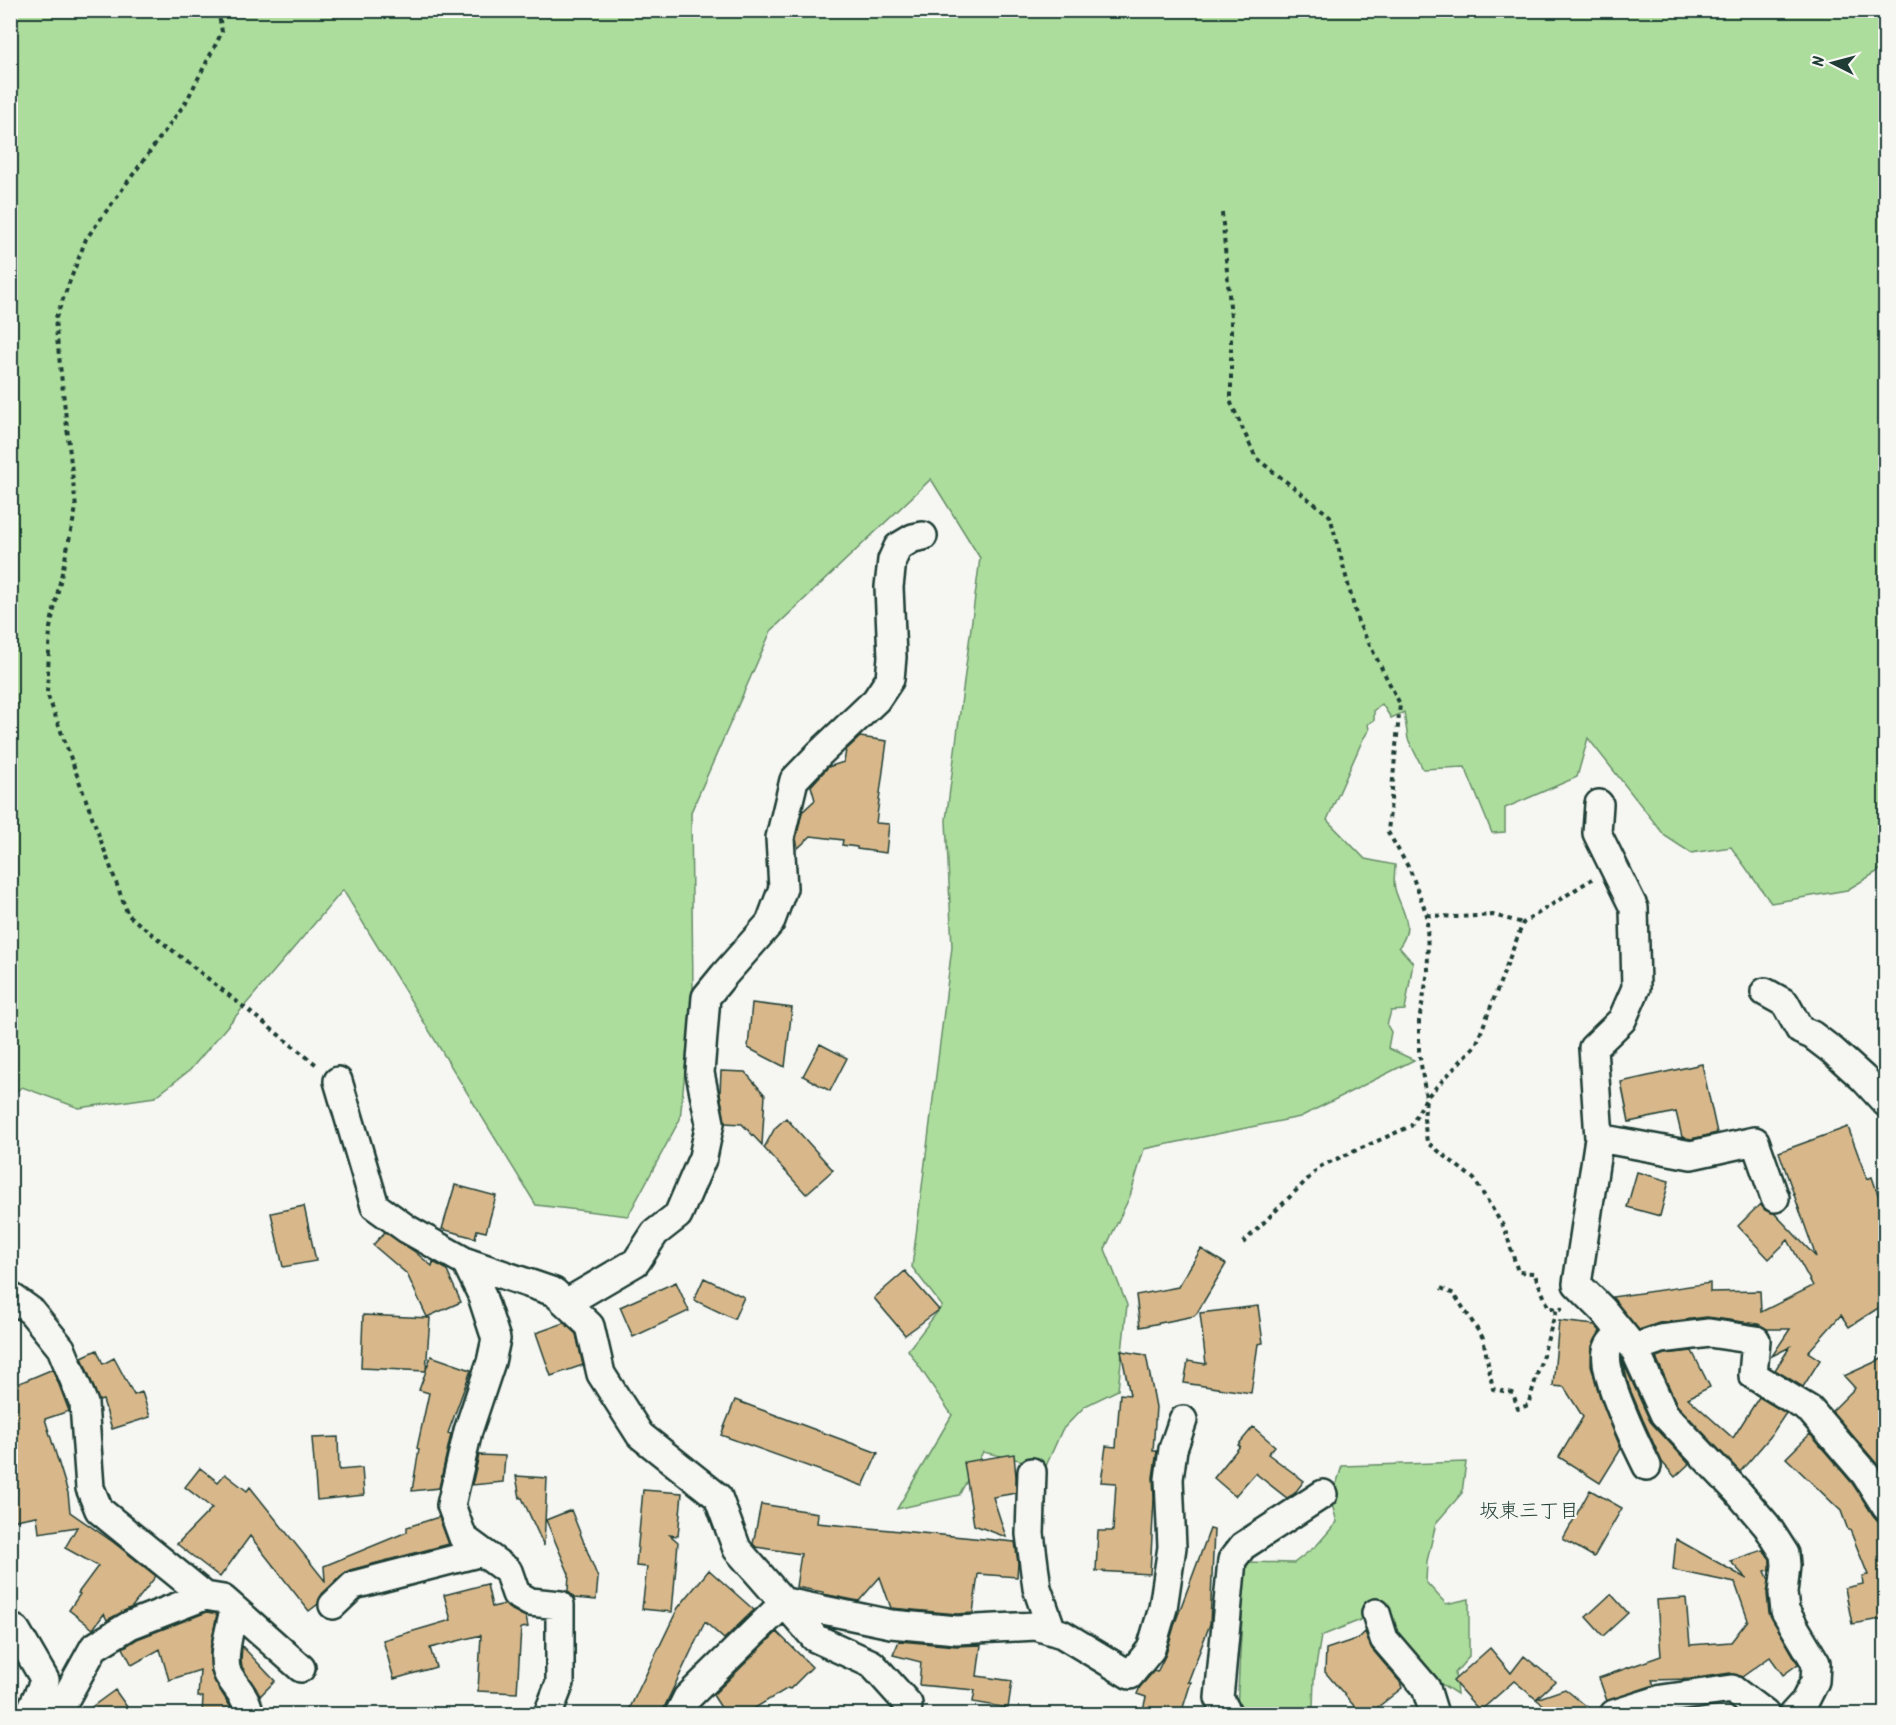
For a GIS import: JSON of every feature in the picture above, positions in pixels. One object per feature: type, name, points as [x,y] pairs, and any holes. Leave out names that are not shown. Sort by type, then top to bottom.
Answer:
[{"type":"street","points":[[566,1303],[636,1262],[656,1233],[678,1215],[703,1157],[710,1123],[700,1073],[706,998],[770,923],[783,888],[780,838],[794,780],[876,700],[890,678],[892,657],[888,587],[892,560],[898,547],[913,538],[923,536]]},
{"type":"street","points":[[1599,804],[1597,833],[1634,908],[1636,988],[1622,1020],[1593,1048],[1599,1138],[1577,1284],[1603,1310],[1627,1341],[1664,1414],[1760,1517],[1785,1554],[1783,1593],[1785,1611],[1816,1663],[1815,1681],[1806,1701],[1793,1714]]},
{"type":"street","points":[[1765,992],[1785,1003],[1800,1030],[1812,1035],[1833,1051],[1863,1077],[1886,1103]]},
{"type":"street","points":[[338,1081],[375,1206],[407,1229],[465,1262],[554,1292],[566,1303],[590,1326],[601,1374],[640,1435],[718,1497],[736,1549],[815,1638],[872,1664],[908,1704],[907,1714]]},
{"type":"street","points":[[1599,1138],[1690,1155],[1755,1141],[1775,1198]]},
{"type":"street","points":[[465,1262],[481,1293],[496,1339],[468,1431],[451,1505],[463,1538],[508,1571],[516,1594],[530,1602],[560,1605],[560,1683],[548,1714]]},
{"type":"street","points":[[10,1296],[31,1311],[61,1348],[84,1404],[90,1488],[99,1510],[206,1596],[223,1599],[301,1668]]},
{"type":"street","points":[[1647,1466],[1612,1383],[1606,1356],[1607,1348],[1627,1341],[1709,1333],[1756,1340],[1753,1375],[1810,1410],[1865,1474],[1886,1507]]},
{"type":"street","points":[[784,1602],[891,1624],[957,1630],[1036,1626],[1062,1634],[1130,1674],[1151,1649],[1163,1608],[1173,1547],[1169,1479],[1173,1449],[1183,1420]]},
{"type":"street","points":[[1032,1472],[1030,1534],[1037,1588],[1052,1631]]},
{"type":"street","points":[[1228,1714],[1219,1698],[1232,1560],[1243,1546],[1323,1494]]},
{"type":"street","points":[[333,1605],[354,1585],[482,1552]]},
{"type":"street","points":[[57,1714],[94,1647],[130,1624],[206,1596]]},
{"type":"street","points":[[679,1714],[687,1698],[784,1602]]},
{"type":"street","points":[[234,1609],[225,1658],[227,1671],[248,1704],[249,1714]]},
{"type":"street","points":[[1376,1613],[1384,1639],[1425,1688],[1434,1714]]},
{"type":"street","points":[[10,1627],[15,1630],[45,1680],[29,1714]]},
{"type":"street","points":[[1614,1714],[1662,1698],[1732,1689],[1764,1714]]},
{"type":"path","points":[[218,10],[222,32],[186,102],[86,239],[55,320],[76,508],[50,628],[47,693],[128,915],[338,1081]]},
{"type":"path","points":[[1222,213],[1231,318],[1231,404],[1256,458],[1329,516],[1358,621],[1400,704],[1388,832],[1410,870],[1427,915],[1428,972],[1419,1021],[1419,1051],[1426,1098],[1424,1119],[1427,1142],[1474,1179],[1505,1229],[1518,1272],[1534,1273],[1549,1308],[1603,1310]]},
{"type":"path","points":[[1243,1243],[1321,1166],[1411,1126],[1426,1098],[1476,1045],[1523,923],[1613,865]]},
{"type":"path","points":[[1427,915],[1456,917],[1493,915],[1523,923]]},
{"type":"path","points":[[1441,1288],[1454,1294],[1483,1338],[1493,1389],[1513,1393],[1518,1409],[1528,1405],[1557,1308]]},
{"type":"green space","points":[[11,11],[1885,11],[1885,867],[1847,890],[1771,903],[1731,847],[1691,853],[1665,836],[1588,738],[1577,777],[1505,808],[1505,832],[1492,833],[1465,767],[1423,769],[1408,739],[1404,712],[1391,718],[1382,704],[1374,710],[1374,720],[1368,724],[1369,730],[1327,820],[1365,859],[1395,865],[1394,886],[1407,925],[1404,939],[1399,947],[1413,963],[1405,1010],[1391,1011],[1387,1025],[1391,1032],[1388,1048],[1414,1060],[1300,1117],[1144,1149],[1130,1196],[1105,1249],[1127,1305],[1118,1390],[1085,1406],[1062,1430],[1046,1466],[983,1452],[959,1495],[897,1509],[952,1415],[908,1350],[942,1306],[912,1267],[952,947],[946,820],[980,558],[931,479],[771,631],[691,812],[693,993],[680,1119],[628,1216],[536,1205],[343,890],[190,1070],[155,1097],[79,1108],[22,1087],[11,1095]]},
{"type":"green space","points":[[1466,1462],[1462,1493],[1436,1523],[1427,1561],[1426,1582],[1446,1604],[1469,1599],[1469,1657],[1455,1673],[1457,1694],[1438,1682],[1395,1637],[1382,1607],[1358,1621],[1321,1636],[1314,1679],[1313,1708],[1237,1709],[1245,1562],[1294,1563],[1317,1545],[1337,1522],[1331,1501],[1342,1466]]},
{"type":"building","points":[[860,737],[887,741],[876,823],[889,824],[886,853],[842,845],[843,840],[811,836],[798,848],[796,839],[802,812],[815,800],[811,786],[828,767],[844,762],[846,750]]},
{"type":"building","points":[[752,1003],[792,1008],[785,1067],[748,1048]]},
{"type":"building","points":[[820,1044],[847,1058],[830,1091],[803,1076]]},
{"type":"building","points":[[1702,1064],[1717,1133],[1691,1139],[1682,1137],[1676,1112],[1629,1122],[1621,1082]]},
{"type":"building","points":[[721,1071],[745,1072],[765,1095],[762,1145],[742,1124],[725,1123],[720,1093]]},
{"type":"building","points":[[786,1118],[833,1170],[806,1194],[764,1148],[775,1128]]},
{"type":"building","points":[[1848,1127],[1867,1179],[1872,1177],[1886,1218],[1886,1303],[1849,1327],[1841,1315],[1808,1352],[1820,1360],[1803,1387],[1775,1370],[1790,1347],[1772,1356],[1790,1329],[1767,1329],[1758,1324],[1707,1317],[1659,1323],[1639,1330],[1612,1297],[1710,1283],[1710,1292],[1760,1291],[1761,1312],[1813,1286],[1788,1240],[1769,1259],[1738,1226],[1760,1204],[1765,1210],[1774,1213],[1816,1257],[1779,1152]]},
{"type":"building","points":[[1637,1172],[1669,1181],[1660,1216],[1627,1207]]},
{"type":"building","points":[[455,1185],[496,1196],[486,1232],[477,1230],[475,1238],[442,1229]]},
{"type":"building","points":[[304,1206],[316,1261],[283,1267],[271,1213]]},
{"type":"building","points":[[385,1232],[432,1266],[433,1262],[446,1269],[461,1302],[427,1317],[407,1274],[373,1245]]},
{"type":"building","points":[[1201,1249],[1226,1264],[1197,1313],[1194,1316],[1140,1327],[1136,1295],[1178,1287]]},
{"type":"building","points":[[905,1271],[939,1310],[905,1335],[874,1298]]},
{"type":"building","points":[[704,1278],[744,1297],[734,1319],[694,1300]]},
{"type":"building","points":[[676,1282],[689,1311],[633,1337],[620,1307]]},
{"type":"building","points":[[1258,1306],[1263,1343],[1258,1344],[1251,1393],[1184,1383],[1188,1361],[1206,1364],[1200,1313]]},
{"type":"building","points":[[363,1315],[430,1318],[426,1370],[431,1356],[471,1370],[448,1433],[451,1434],[439,1488],[412,1491],[419,1449],[417,1448],[429,1393],[419,1390],[426,1371],[361,1368]]},
{"type":"building","points":[[1559,1321],[1595,1325],[1600,1331],[1592,1346],[1591,1365],[1600,1397],[1621,1449],[1600,1483],[1559,1457],[1583,1417],[1564,1387],[1553,1386]]},
{"type":"building","points":[[564,1323],[576,1334],[583,1365],[551,1376],[536,1333]]},
{"type":"building","points":[[97,1350],[103,1364],[114,1358],[134,1395],[142,1392],[150,1417],[112,1429],[103,1400],[99,1401],[82,1357]]},
{"type":"building","points":[[1121,1351],[1146,1355],[1156,1407],[1153,1451],[1157,1451],[1153,1477],[1150,1574],[1096,1571],[1098,1531],[1113,1531],[1116,1483],[1101,1482],[1106,1446],[1116,1447],[1120,1394],[1130,1395]]},
{"type":"building","points":[[1692,1351],[1710,1387],[1688,1398],[1733,1438],[1759,1397],[1786,1413],[1770,1437],[1740,1472],[1677,1405],[1656,1357]]},
{"type":"building","points":[[1886,1357],[1886,1477],[1832,1411],[1855,1388],[1844,1376]]},
{"type":"building","points":[[1623,1362],[1650,1421],[1689,1464],[1675,1477],[1662,1462],[1643,1420],[1629,1387]]},
{"type":"building","points":[[53,1369],[69,1411],[45,1419],[68,1493],[70,1512],[156,1576],[132,1607],[107,1620],[104,1614],[93,1629],[69,1610],[80,1594],[78,1593],[98,1566],[65,1548],[77,1527],[39,1533],[37,1516],[10,1521],[10,1387]]},
{"type":"building","points":[[735,1400],[878,1453],[863,1486],[721,1435]]},
{"type":"building","points":[[1253,1427],[1275,1446],[1268,1454],[1304,1481],[1294,1494],[1287,1498],[1255,1473],[1235,1496],[1214,1478]]},
{"type":"building","points":[[1810,1434],[1852,1483],[1878,1521],[1886,1523],[1886,1618],[1852,1624],[1845,1588],[1863,1584],[1862,1576],[1868,1575],[1841,1511],[1786,1458]]},
{"type":"building","points":[[338,1437],[339,1470],[362,1468],[364,1495],[317,1500],[312,1438]]},
{"type":"building","points":[[1014,1454],[1016,1493],[993,1497],[1006,1537],[974,1525],[964,1462]]},
{"type":"building","points":[[479,1455],[505,1456],[503,1482],[472,1485]]},
{"type":"building","points":[[200,1468],[218,1482],[225,1474],[247,1491],[250,1487],[325,1581],[324,1566],[407,1532],[407,1527],[439,1517],[449,1544],[350,1570],[322,1594],[318,1604],[309,1611],[250,1536],[220,1577],[177,1544],[212,1508],[185,1487]]},
{"type":"building","points":[[516,1476],[547,1478],[544,1546],[520,1498]]},
{"type":"building","points":[[643,1490],[682,1493],[678,1536],[670,1535],[678,1542],[672,1612],[642,1609],[647,1567],[636,1566]]},
{"type":"building","points":[[1590,1490],[1622,1508],[1594,1557],[1563,1539]]},
{"type":"building","points":[[761,1504],[818,1513],[817,1523],[1015,1542],[1017,1577],[978,1574],[973,1613],[957,1614],[891,1608],[880,1577],[859,1601],[796,1587],[801,1554],[756,1547],[753,1544]]},
{"type":"building","points":[[571,1510],[598,1578],[596,1600],[574,1598],[568,1591],[569,1574],[546,1520]]},
{"type":"building","points":[[1210,1529],[1214,1530],[1210,1624],[1188,1682],[1191,1682],[1181,1714],[1142,1714],[1146,1697],[1137,1694],[1154,1671],[1157,1672],[1166,1654],[1175,1623]]},
{"type":"building","points":[[1676,1539],[1747,1579],[1730,1561],[1763,1550],[1770,1559],[1770,1570],[1765,1571],[1769,1580],[1767,1594],[1769,1613],[1798,1664],[1783,1675],[1770,1657],[1742,1677],[1730,1673],[1690,1679],[1652,1680],[1654,1685],[1607,1701],[1599,1678],[1661,1656],[1657,1600],[1686,1598],[1690,1645],[1731,1642],[1748,1620],[1735,1583],[1673,1570]]},
{"type":"building","points":[[709,1570],[754,1610],[724,1639],[705,1622],[661,1714],[627,1714],[678,1608]]},
{"type":"building","points":[[487,1584],[492,1607],[505,1604],[508,1608],[526,1617],[528,1627],[521,1628],[517,1693],[478,1691],[481,1635],[430,1648],[436,1667],[394,1679],[383,1640],[451,1620],[444,1595]]},
{"type":"building","points":[[1611,1594],[1628,1613],[1603,1636],[1586,1617]]},
{"type":"building","points":[[207,1612],[217,1614],[210,1649],[211,1672],[233,1714],[202,1714],[203,1697],[198,1697],[200,1670],[169,1680],[160,1649],[132,1665],[123,1648],[137,1639]]},
{"type":"building","points":[[777,1632],[812,1667],[790,1689],[788,1688],[745,1714],[725,1714],[713,1695]]},
{"type":"building","points":[[1365,1632],[1372,1649],[1400,1682],[1402,1688],[1369,1714],[1361,1714],[1325,1672],[1326,1649],[1359,1638]]},
{"type":"building","points":[[899,1641],[956,1646],[981,1645],[977,1676],[1012,1681],[1008,1708],[973,1702],[975,1690],[919,1685],[921,1662],[893,1655]]},
{"type":"building","points":[[242,1646],[275,1681],[260,1696],[242,1667]]},
{"type":"building","points":[[1490,1648],[1511,1673],[1524,1656],[1555,1681],[1536,1699],[1514,1681],[1480,1711],[1453,1681]]},
{"type":"building","points":[[1565,1689],[1596,1714],[1555,1714],[1536,1699]]},
{"type":"building","points":[[115,1690],[132,1714],[82,1714]]},
{"type":"district","name":"坂東三丁目","points":[[1529,1512]]}]
